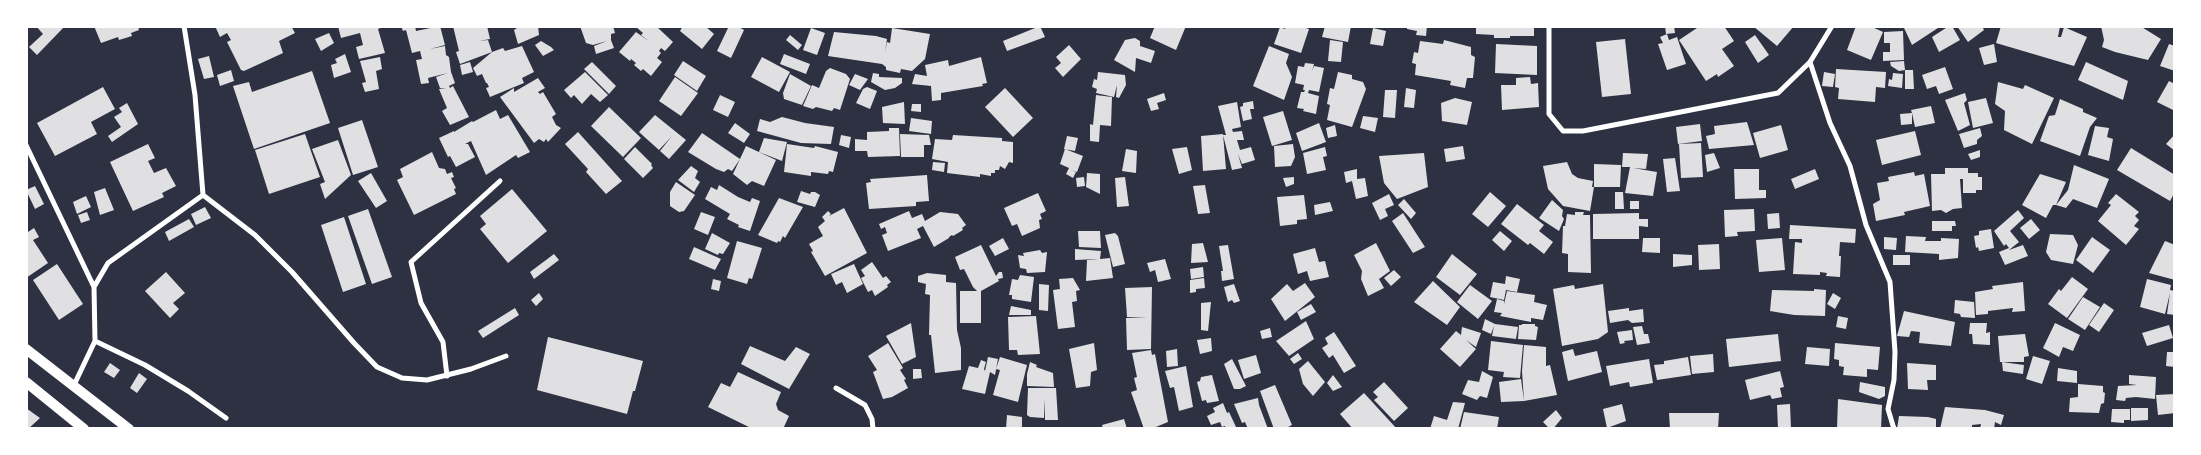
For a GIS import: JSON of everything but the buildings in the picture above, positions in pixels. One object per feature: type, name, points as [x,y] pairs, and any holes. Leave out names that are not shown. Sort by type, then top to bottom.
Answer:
[{"type":"main road","points":[[26,349],[129,429]]},
{"type":"main road","points":[[26,382],[84,429]]},
{"type":"street","points":[[184,26],[195,95],[203,195],[255,235],[292,272],[377,367],[402,378],[427,380],[447,376],[506,356]]},
{"type":"street","points":[[1549,26],[1549,114],[1563,131],[1583,131],[1778,92],[1810,62],[1832,26]]},
{"type":"street","points":[[1810,62],[1830,123],[1850,166],[1866,225],[1890,282],[1895,352],[1894,380],[1888,409],[1894,429]]},
{"type":"street","points":[[26,145],[94,287],[95,341],[74,385]]},
{"type":"street","points":[[447,376],[443,342],[422,303],[411,262],[500,181]]},
{"type":"street","points":[[94,287],[108,263],[203,195]]},
{"type":"street","points":[[95,341],[188,391],[226,418]]},
{"type":"street","points":[[836,388],[865,405],[872,419],[872,429]]}]
